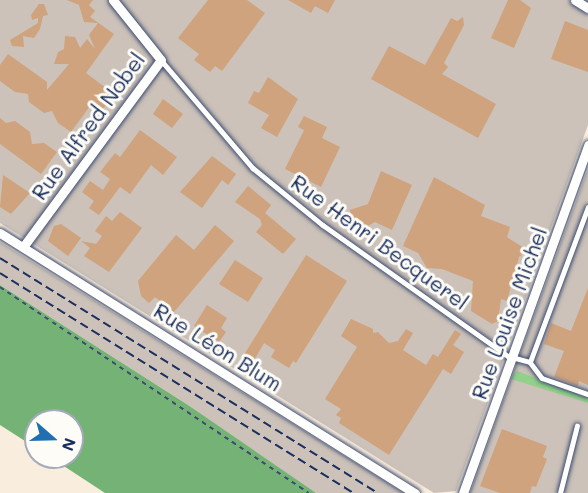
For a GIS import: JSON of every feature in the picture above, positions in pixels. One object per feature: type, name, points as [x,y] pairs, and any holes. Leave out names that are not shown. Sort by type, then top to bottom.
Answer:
[{"type":"street","name":"Rue Alfred Nobel","points":[[22,247],[162,60],[113,0]]},
{"type":"street","points":[[575,0],[588,8]]},
{"type":"street","name":"Rue Louise Michel","points":[[463,493],[588,145]]},
{"type":"street","name":"Rue Léon Blum","points":[[0,233],[415,493]]},
{"type":"lane","name":"Rue Henri Becquerel","points":[[162,60],[253,168],[323,225],[513,356],[530,362]]},
{"type":"lane","points":[[588,207],[530,362],[542,378],[588,394]]},
{"type":"lane","points":[[560,493],[577,426]]},
{"type":"path","points":[[0,287],[309,493]]},
{"type":"shaded area","points":[[0,0],[588,0],[588,125],[456,491],[434,493],[0,223]]},
{"type":"shaded area","points":[[588,169],[588,493],[470,493],[519,357]]},
{"type":"shaded area","points":[[0,242],[404,493],[316,493],[276,468],[188,405],[0,285]]},
{"type":"green space","points":[[0,285],[188,405],[316,493],[105,493],[68,469],[84,469],[84,409],[24,409],[24,440],[0,425]]},
{"type":"green space","points":[[517,371],[588,398],[588,403],[511,379]]},
{"type":"building","points":[[67,0],[93,0],[89,5],[95,11],[90,17],[114,34],[86,73],[114,94],[100,113],[90,106],[71,132],[58,123],[52,111],[44,113],[29,102],[28,94],[15,92],[0,81],[0,65],[8,54],[47,82],[47,90],[69,64],[54,64],[58,52],[64,49],[65,36],[75,37],[80,48],[87,39],[95,49],[89,35],[98,23],[84,22],[79,5]]},
{"type":"building","points":[[208,0],[247,0],[265,13],[222,71],[215,66],[210,72],[194,60],[199,54],[178,38]]},
{"type":"building","points":[[288,0],[335,0],[328,13],[315,6],[311,13]]},
{"type":"building","points":[[508,0],[520,0],[531,8],[514,48],[491,38]]},
{"type":"building","points":[[39,4],[44,4],[48,15],[43,16],[40,29],[34,38],[23,36],[24,47],[12,46],[10,40],[38,23],[38,18],[32,20],[31,15]]},
{"type":"building","points":[[463,17],[464,25],[444,63],[448,67],[442,74],[496,104],[478,138],[371,79],[389,46],[425,65],[451,18],[457,21]]},
{"type":"building","points":[[565,21],[588,30],[588,72],[551,59]]},
{"type":"building","points":[[268,77],[298,99],[277,137],[261,128],[269,115],[248,103],[254,91],[259,93]]},
{"type":"building","points":[[163,99],[183,114],[172,128],[153,114]]},
{"type":"building","points":[[304,116],[327,127],[322,138],[340,147],[321,187],[285,169],[304,130],[298,127]]},
{"type":"building","points":[[0,118],[6,123],[15,121],[30,132],[32,144],[44,143],[57,152],[41,174],[0,144]]},
{"type":"building","points":[[140,130],[177,157],[163,175],[151,165],[130,194],[120,187],[99,215],[89,208],[94,201],[82,192],[90,181],[103,190],[110,179],[100,172],[115,153],[120,157]]},
{"type":"building","points":[[212,156],[236,174],[228,185],[222,180],[202,208],[180,192]]},
{"type":"building","points":[[381,171],[412,185],[392,230],[375,222],[361,230],[353,227],[350,210],[368,204]]},
{"type":"building","points":[[3,175],[30,193],[11,214],[0,207]]},
{"type":"building","points":[[434,177],[485,205],[481,216],[510,227],[507,237],[527,250],[519,257],[507,301],[501,299],[498,321],[492,324],[471,311],[473,281],[442,269],[427,268],[418,253],[403,246]]},
{"type":"building","points":[[248,186],[271,205],[265,213],[296,239],[283,254],[256,232],[262,225],[260,219],[235,202]]},
{"type":"building","points":[[120,212],[142,228],[109,272],[84,256],[90,248],[81,241],[96,244],[102,236],[95,231],[106,216],[112,221]]},
{"type":"building","points":[[61,224],[81,238],[68,256],[48,241],[54,226]]},
{"type":"building","points":[[215,225],[234,241],[174,312],[155,297],[149,303],[141,296],[138,281],[176,235],[194,250]]},
{"type":"building","points":[[306,255],[347,281],[296,363],[293,361],[289,368],[271,357],[275,350],[264,343],[252,364],[242,358]]},
{"type":"building","points":[[235,260],[263,278],[248,302],[219,284]]},
{"type":"building","points":[[588,288],[588,385],[579,381],[578,386],[554,377],[564,351],[544,344],[551,323],[571,331]]},
{"type":"building","points":[[207,305],[227,318],[221,328],[226,332],[219,342],[194,326]]},
{"type":"building","points":[[351,319],[373,329],[373,333],[378,332],[389,343],[398,341],[406,329],[413,333],[403,350],[426,365],[433,354],[438,357],[455,330],[461,334],[453,345],[464,352],[451,374],[443,369],[389,455],[339,423],[341,418],[336,415],[341,409],[325,399],[357,347],[341,336]]},
{"type":"building","points":[[502,429],[547,446],[543,457],[547,459],[536,487],[532,486],[530,493],[500,493],[480,486]]},
{"type":"railway","points":[[0,258],[378,493]]},
{"type":"railway","points":[[0,273],[353,493]]}]
